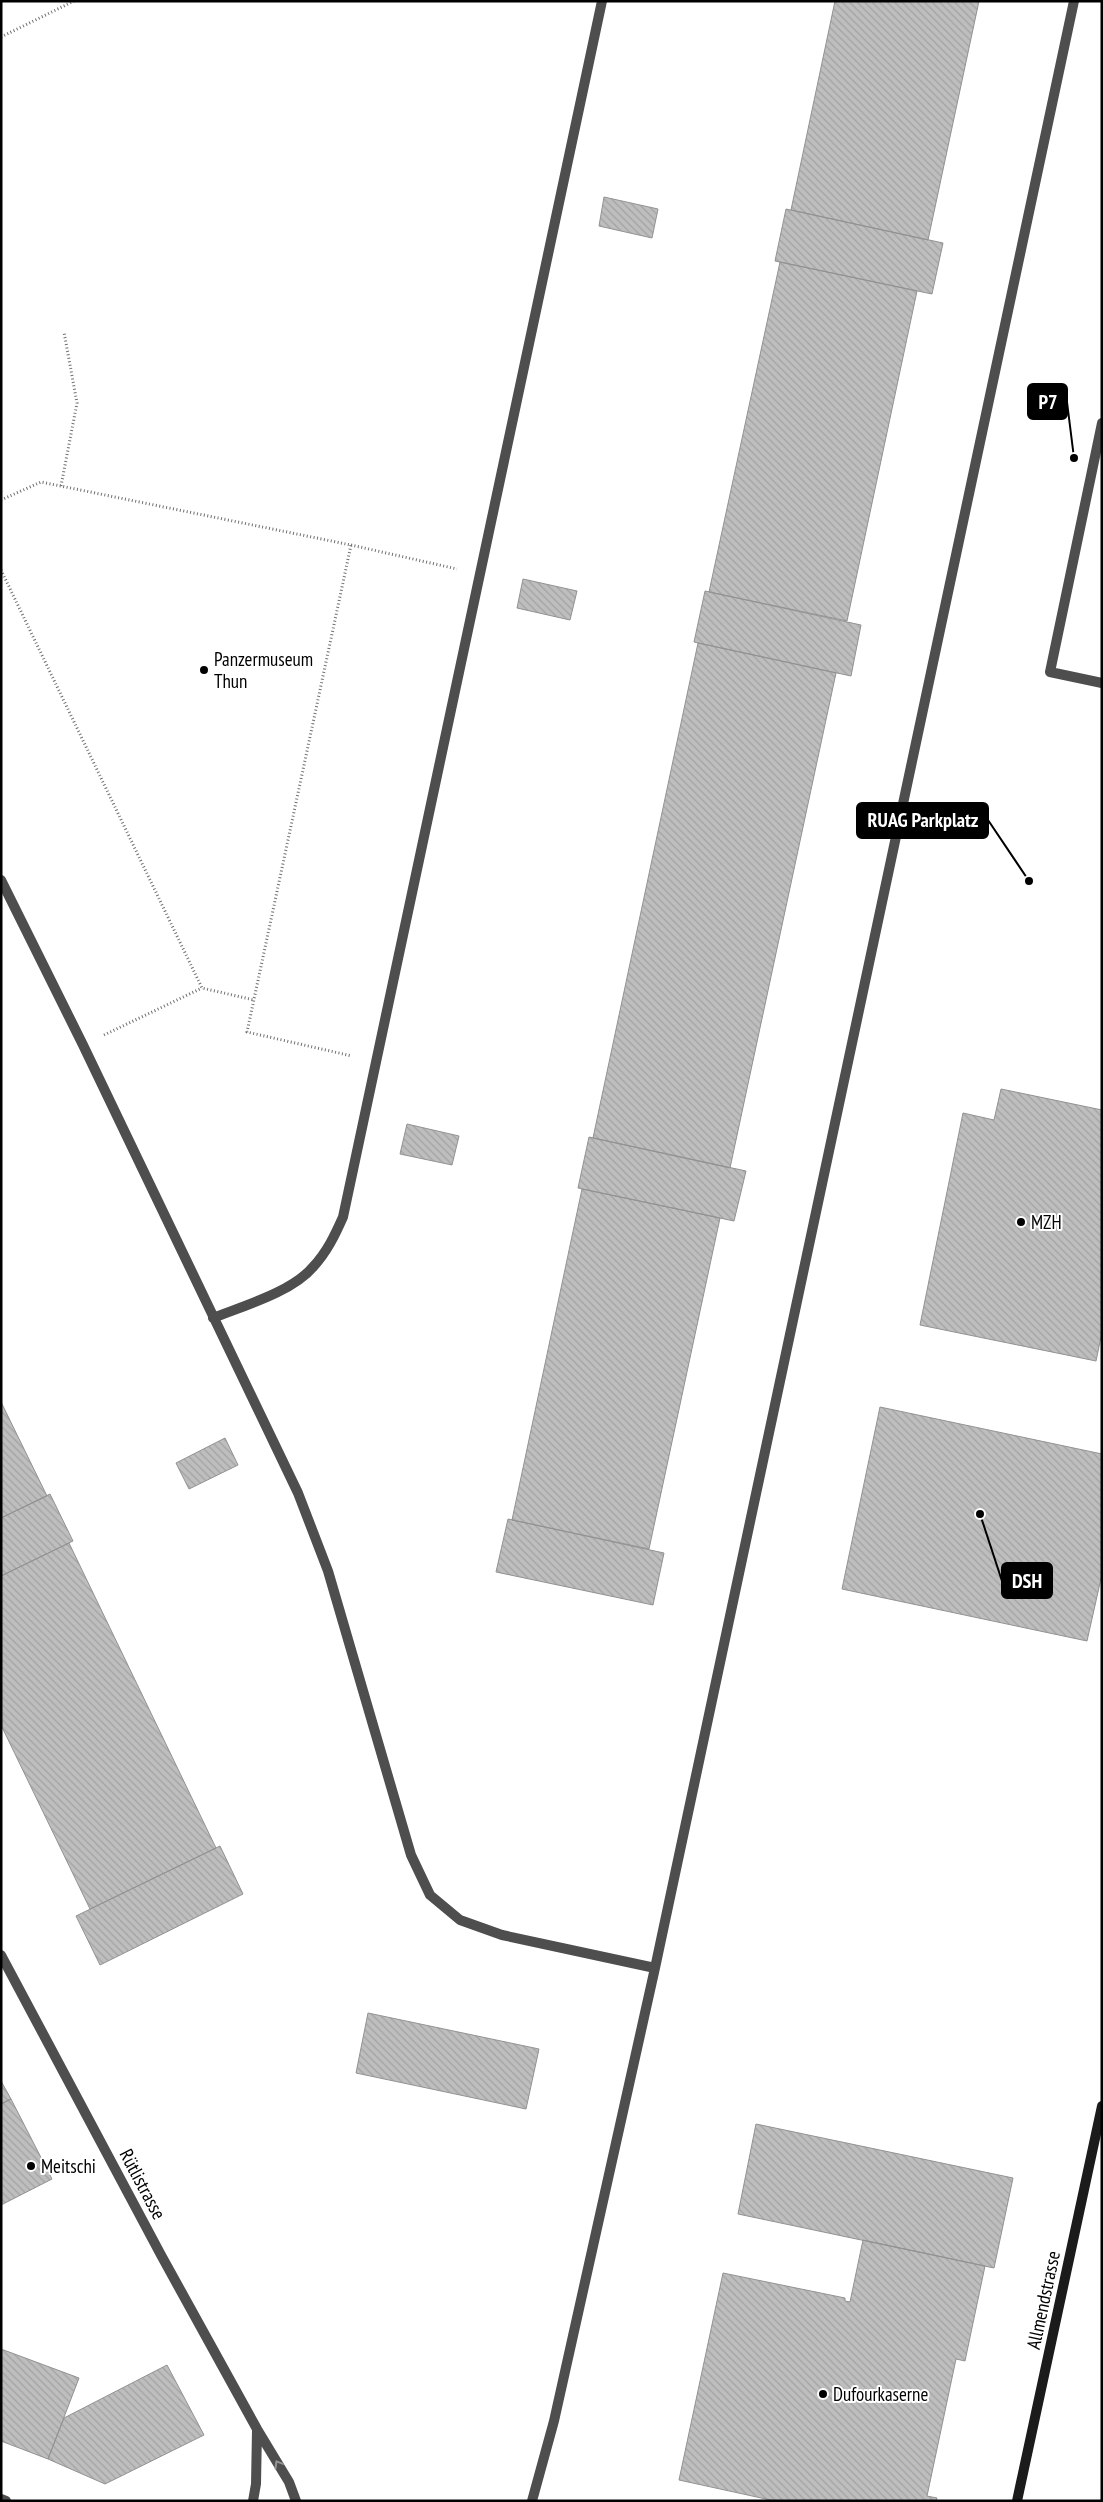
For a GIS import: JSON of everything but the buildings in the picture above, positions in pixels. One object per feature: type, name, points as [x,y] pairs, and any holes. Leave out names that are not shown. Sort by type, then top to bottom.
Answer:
[{"type":"main road","name":"Allmendstrasse","points":[[1017,2501],[1102,2106]]},
{"type":"street","points":[[213,1318],[291,1284],[312,1269],[330,1245],[343,1217],[482,574],[602,1]]},
{"type":"street","points":[[532,2501],[558,2403],[655,1968],[1074,1]]},
{"type":"street","points":[[1102,423],[1050,672],[1102,683]]},
{"type":"street","points":[[1,880],[83,1045],[298,1494],[328,1571],[411,1855],[430,1894],[460,1920],[502,1935],[655,1968]]},
{"type":"street","name":"Rütlistrasse","points":[[1,1955],[161,2255],[257,2429],[289,2482],[296,2501]]},
{"type":"street","name":"Rütlistrasse","points":[[253,2501],[256,2484],[257,2429]]},
{"type":"street","points":[[1,2499],[6,2501]]},
{"type":"path","points":[[1,37],[74,1]]},
{"type":"path","points":[[61,486],[77,403],[64,332]]},
{"type":"path","points":[[1,500],[41,482],[352,545],[482,574]]},
{"type":"path","points":[[352,545],[247,1032],[377,1062]]},
{"type":"path","points":[[1,570],[202,988]]},
{"type":"path","points":[[83,1045],[202,988],[254,1000]]},
{"type":"place","name":"P7","points":[[1074,458]]},
{"type":"place","name":"Panzermuseum Thun","points":[[204,670]]},
{"type":"place","name":"RUAG Parkplatz","points":[[1029,881]]},
{"type":"place","name":"MZH","points":[[1021,1222]]},
{"type":"place","name":"DSH","points":[[980,1514]]},
{"type":"place","name":"Meitschi","points":[[31,2166]]},
{"type":"place","name":"Dufourkaserne","points":[[823,2394]]}]
